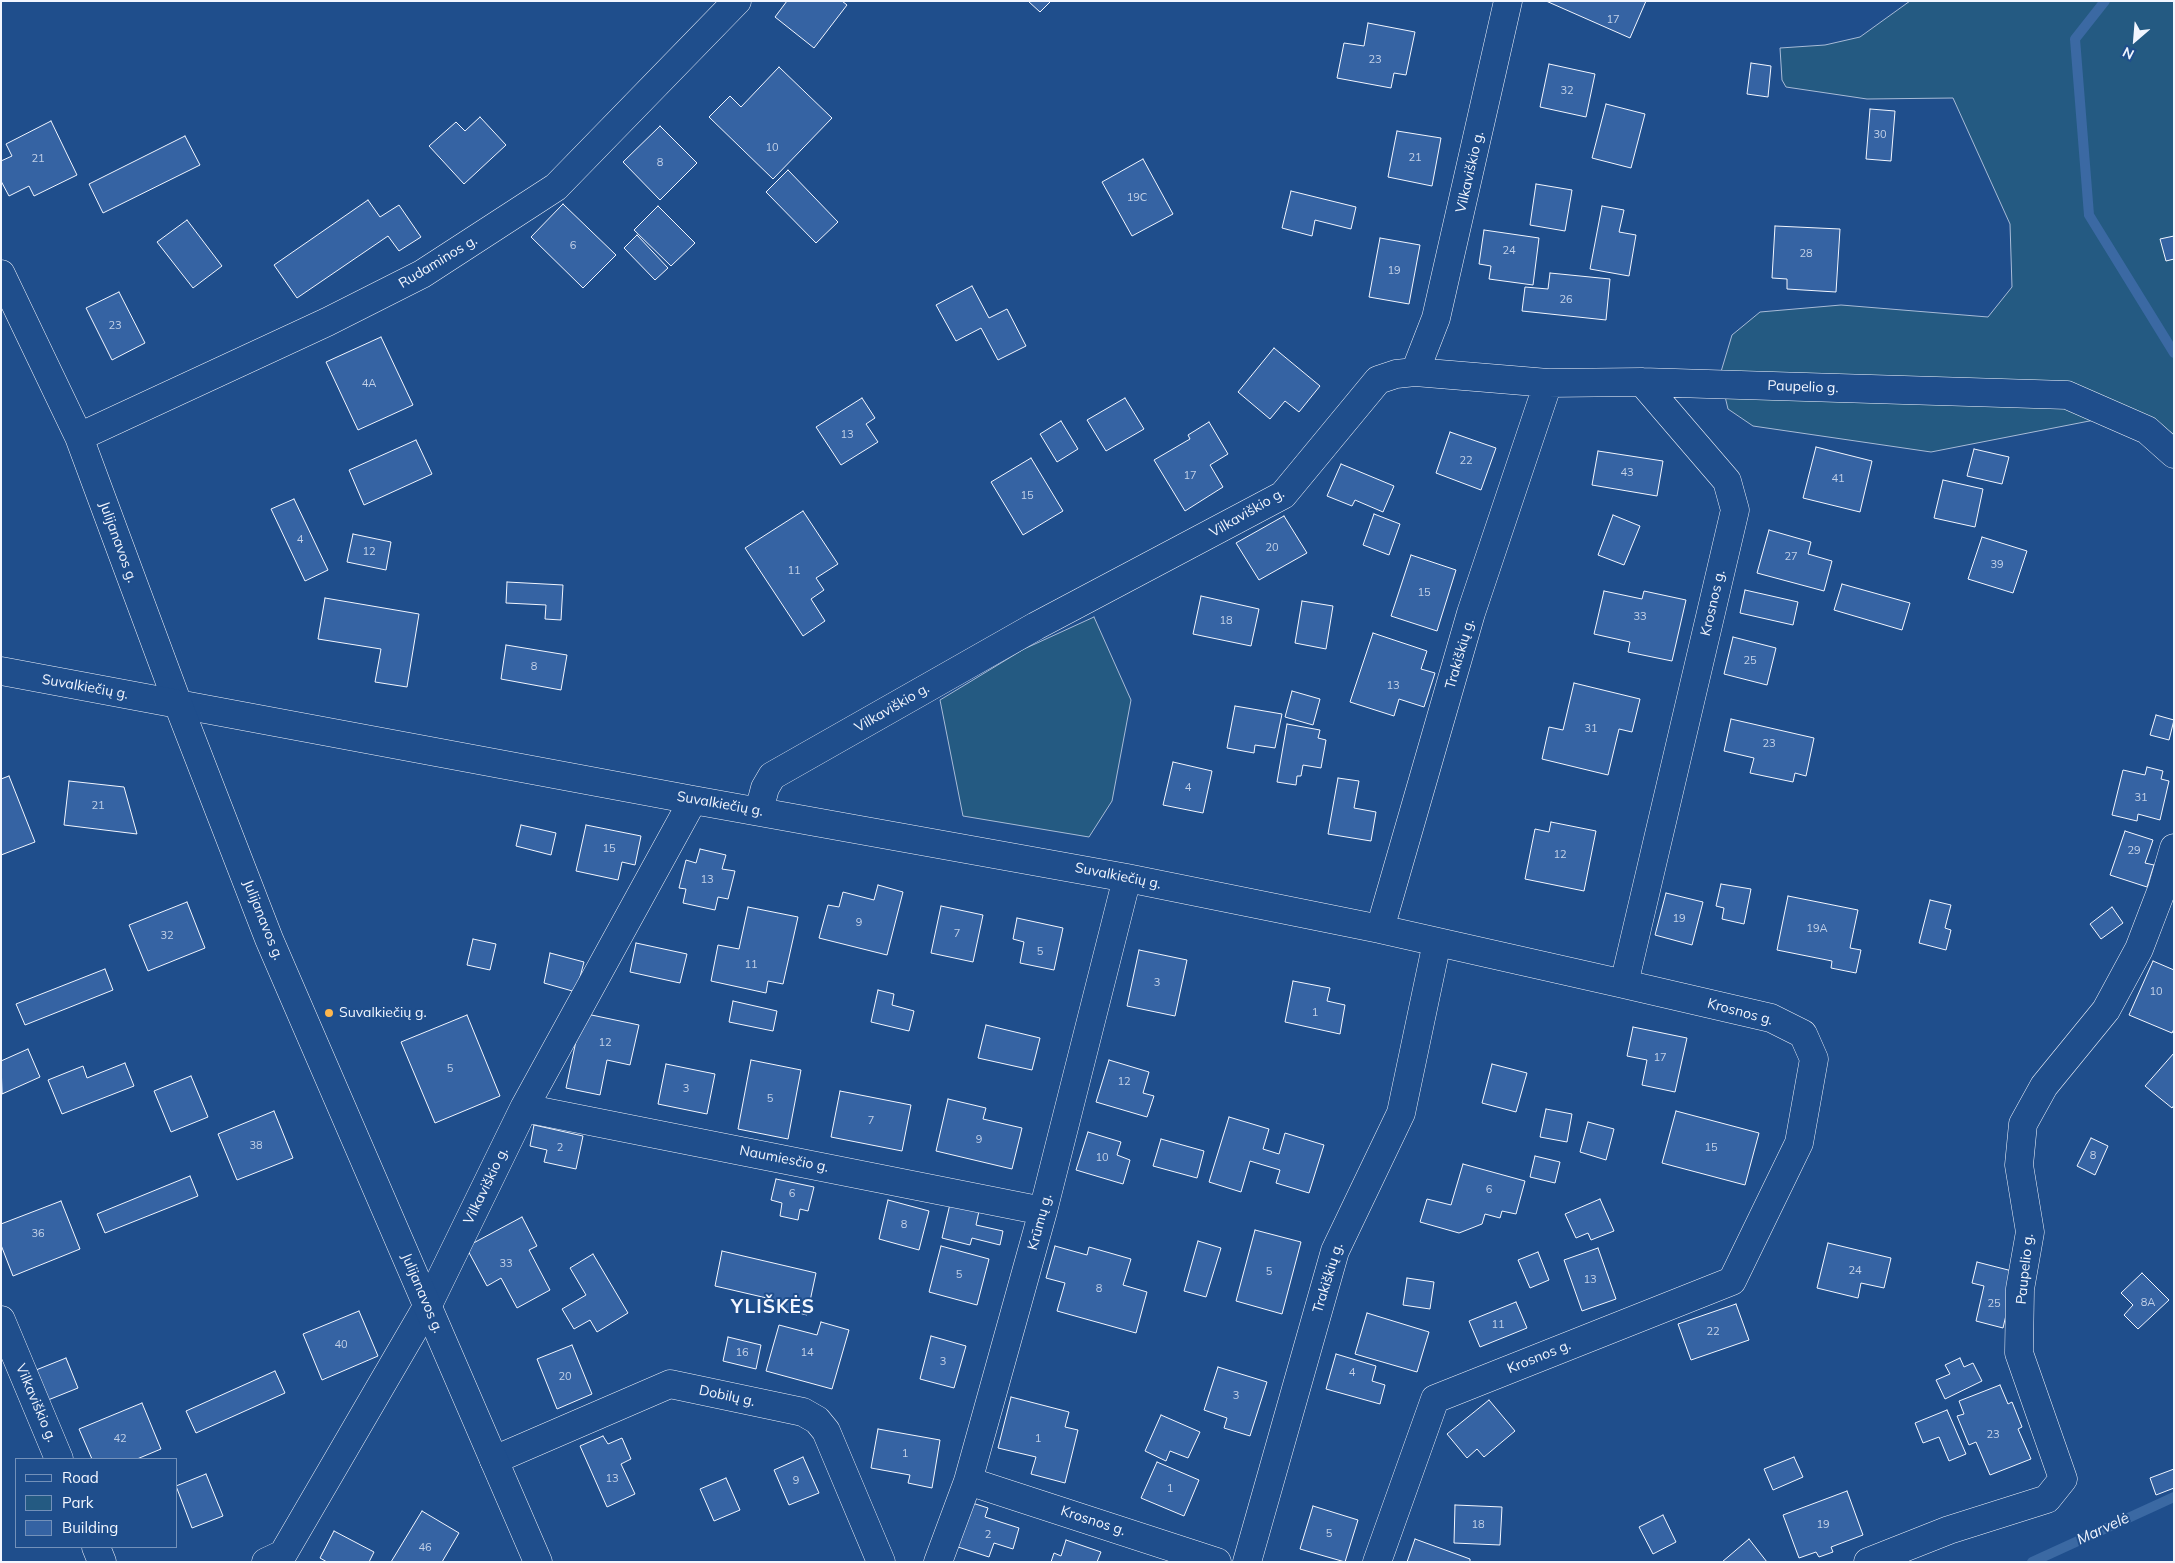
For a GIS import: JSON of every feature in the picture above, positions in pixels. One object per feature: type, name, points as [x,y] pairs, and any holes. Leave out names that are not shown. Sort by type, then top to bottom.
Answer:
[{"type":"street","name":"Rudaminos g.","points":[[79,437],[327,322],[422,274],[556,187],[737,1]]},
{"type":"street","name":"Vilkaviškio g.","points":[[759,811],[765,788],[772,776],[1036,626],[1283,495],[1378,380],[1396,374],[1415,372],[1436,318],[1508,1]]},
{"type":"street","name":"Julijanavos g.","points":[[1,274],[79,437],[178,704],[269,939],[538,1562]]},
{"type":"street","name":"Paupelio g.","points":[[1415,372],[1548,383],[1642,382],[2067,395],[2147,430],[2174,454]]},
{"type":"street","name":"Krosnos g.","points":[[1377,1562],[1435,1399],[1732,1280],[1799,1143],[1814,1059],[1803,1034],[1771,1018],[1624,984],[1735,510],[1727,481],[1642,382]]},
{"type":"street","name":"Trakiškių g.","points":[[1380,929],[1471,614],[1548,383]]},
{"type":"street","name":"Suvalkiečių g.","points":[[1,671],[693,800],[1127,878],[1380,929],[1624,984]]},
{"type":"street","name":"Vilkaviškio g.","points":[[266,1562],[283,1554],[428,1305],[524,1108],[693,800]]},
{"type":"street","name":"Paupelio g.","points":[[1868,1562],[1949,1530],[2047,1499],[2063,1479],[2019,1353],[2020,1289],[2030,1232],[2019,1165],[2023,1124],[2044,1086],[2106,1010],[2139,949],[2162,889],[2174,848]]},
{"type":"street","name":"Krūmų g.","points":[[938,1562],[968,1481],[1043,1211],[1127,878]]},
{"type":"street","name":"Trakiškių g.","points":[[1247,1562],[1335,1250],[1401,1114],[1437,942]]},
{"type":"street","name":"Naumiesčio g.","points":[[524,1108],[1043,1211]]},
{"type":"street","name":"Vilkaviškio g.","points":[[1,1320],[59,1458]]},
{"type":"street","name":"Dobilų g.","points":[[494,1460],[670,1384],[803,1412],[817,1420],[826,1431],[881,1562]]},
{"type":"street","name":"Krosnos g.","points":[[968,1481],[1217,1562]]},
{"type":"street","points":[[96,1548],[102,1562]]},
{"type":"green space","points":[[1910,1],[2174,1],[2174,436],[2120,415],[1931,452],[1753,426],[1728,409],[1720,375],[1732,335],[1760,312],[1841,305],[1988,317],[2012,287],[2010,224],[1953,98],[1867,99],[1786,87],[1782,80],[1780,48],[1825,45],[1860,37]]},
{"type":"green space","points":[[1094,617],[1131,700],[1112,801],[1089,837],[963,816],[940,700],[1024,649]]},
{"type":"building","points":[[787,1],[842,1],[847,5],[814,48],[775,17]]},
{"type":"building","points":[[1028,1],[1051,1],[1040,12]]},
{"type":"building","points":[[1546,1],[1646,1],[1630,38]]},
{"type":"building","points":[[1368,23],[1415,32],[1406,75],[1394,73],[1391,88],[1337,78],[1344,43],[1364,46]]},
{"type":"building","points":[[1751,63],[1771,66],[1768,97],[1747,94]]},
{"type":"building","points":[[1549,64],[1595,74],[1586,117],[1540,107]]},
{"type":"building","points":[[779,67],[832,118],[773,179],[709,117],[730,96],[741,107]]},
{"type":"building","points":[[1606,104],[1645,114],[1631,168],[1592,158]]},
{"type":"building","points":[[1870,109],[1895,111],[1891,161],[1866,159]]},
{"type":"building","points":[[480,117],[506,145],[464,184],[429,146],[456,122],[465,131]]},
{"type":"building","points":[[51,121],[77,175],[34,196],[29,186],[9,196],[1,181],[1,161],[12,156],[6,144]]},
{"type":"building","points":[[660,126],[697,163],[660,200],[623,162]]},
{"type":"building","points":[[1397,131],[1441,138],[1432,186],[1388,177]]},
{"type":"building","points":[[185,136],[200,165],[103,213],[89,184]]},
{"type":"building","points":[[1143,159],[1173,214],[1132,236],[1102,182]]},
{"type":"building","points":[[788,170],[838,222],[816,243],[766,192]]},
{"type":"building","points":[[1536,184],[1572,190],[1565,231],[1530,225]]},
{"type":"building","points":[[1291,191],[1356,207],[1351,229],[1315,220],[1312,236],[1282,228]]},
{"type":"building","points":[[368,200],[380,217],[399,205],[421,237],[399,251],[388,236],[297,298],[274,265]]},
{"type":"building","points":[[563,204],[616,255],[583,288],[531,237]]},
{"type":"building","points":[[658,206],[695,243],[671,266],[634,230]]},
{"type":"building","points":[[1602,206],[1624,210],[1619,232],[1636,235],[1629,276],[1590,269]]},
{"type":"building","points":[[187,220],[222,266],[193,288],[157,242]]},
{"type":"building","points":[[1775,226],[1840,229],[1836,292],[1787,289],[1787,279],[1772,278]]},
{"type":"building","points":[[1484,230],[1539,238],[1533,285],[1489,279],[1491,266],[1479,264]]},
{"type":"building","points":[[637,235],[668,268],[655,280],[624,248]]},
{"type":"building","points":[[2174,236],[2174,259],[2166,261],[2160,239]]},
{"type":"building","points":[[1380,238],[1420,245],[1409,304],[1369,297]]},
{"type":"building","points":[[1550,273],[1610,279],[1606,320],[1522,311],[1525,287],[1548,289]]},
{"type":"building","points":[[972,286],[989,318],[1007,309],[1026,346],[998,360],[981,328],[956,341],[936,305]]},
{"type":"building","points":[[119,292],[145,343],[112,360],[86,308]]},
{"type":"building","points":[[381,337],[413,405],[358,430],[326,362]]},
{"type":"building","points":[[1274,348],[1320,386],[1299,412],[1285,401],[1270,419],[1238,392]]},
{"type":"building","points":[[862,398],[875,418],[866,424],[878,442],[841,465],[816,427]]},
{"type":"building","points":[[1125,398],[1144,429],[1106,451],[1087,420]]},
{"type":"building","points":[[1061,421],[1078,449],[1057,462],[1040,434]]},
{"type":"building","points":[[1209,422],[1228,454],[1210,465],[1223,487],[1185,511],[1154,460],[1190,439],[1188,435]]},
{"type":"building","points":[[1450,432],[1496,448],[1481,490],[1436,473]]},
{"type":"building","points":[[416,440],[432,474],[364,505],[349,470]]},
{"type":"building","points":[[1816,447],[1872,461],[1860,512],[1803,498]]},
{"type":"building","points":[[1974,449],[2009,457],[2002,484],[1967,476]]},
{"type":"building","points":[[1598,451],[1663,461],[1657,496],[1592,485]]},
{"type":"building","points":[[1031,458],[1063,511],[1023,535],[991,482]]},
{"type":"building","points":[[1341,464],[1394,486],[1383,512],[1355,500],[1352,506],[1327,496]]},
{"type":"building","points":[[1943,480],[1983,489],[1975,527],[1934,518]]},
{"type":"building","points":[[294,499],[328,570],[305,581],[271,509]]},
{"type":"building","points":[[803,511],[838,564],[816,578],[824,590],[811,599],[825,621],[803,636],[745,548]]},
{"type":"building","points":[[1374,514],[1400,524],[1389,555],[1363,545]]},
{"type":"building","points":[[1613,515],[1640,526],[1624,565],[1598,555]]},
{"type":"building","points":[[1284,516],[1307,553],[1259,580],[1236,543]]},
{"type":"building","points":[[1769,530],[1811,542],[1808,554],[1832,561],[1824,591],[1757,573]]},
{"type":"building","points":[[353,534],[391,542],[386,570],[347,562]]},
{"type":"building","points":[[1982,537],[2027,551],[2013,593],[1968,579]]},
{"type":"building","points":[[1411,555],[1456,570],[1437,631],[1391,616]]},
{"type":"building","points":[[507,582],[563,585],[561,620],[545,619],[546,605],[506,603]]},
{"type":"building","points":[[1842,584],[1910,603],[1902,630],[1834,610]]},
{"type":"building","points":[[1745,590],[1798,602],[1793,625],[1740,613]]},
{"type":"building","points":[[1604,591],[1642,599],[1644,591],[1686,600],[1672,661],[1628,652],[1630,642],[1594,634]]},
{"type":"building","points":[[1201,596],[1259,609],[1251,646],[1193,634]]},
{"type":"building","points":[[325,598],[419,614],[407,687],[375,682],[381,649],[318,639]]},
{"type":"building","points":[[1302,601],[1333,606],[1326,649],[1295,643]]},
{"type":"building","points":[[1373,633],[1427,651],[1421,669],[1435,673],[1424,707],[1399,699],[1394,716],[1350,702]]},
{"type":"building","points":[[1733,637],[1776,648],[1767,685],[1724,674]]},
{"type":"building","points":[[506,645],[567,655],[561,690],[501,679]]},
{"type":"building","points":[[1574,683],[1640,699],[1632,732],[1619,729],[1608,775],[1542,759],[1549,727],[1563,730]]},
{"type":"building","points":[[1292,691],[1320,699],[1313,725],[1285,717]]},
{"type":"building","points":[[1235,706],[1282,714],[1275,748],[1255,745],[1254,753],[1227,748]]},
{"type":"building","points":[[2156,715],[2174,720],[2169,740],[2150,735]]},
{"type":"building","points":[[1731,719],[1814,738],[1806,776],[1795,773],[1793,782],[1750,773],[1754,758],[1724,751]]},
{"type":"building","points":[[1287,724],[1320,730],[1318,738],[1326,740],[1321,768],[1303,765],[1301,776],[1297,776],[1296,785],[1277,782]]},
{"type":"building","points":[[1173,762],[1212,771],[1203,813],[1163,805]]},
{"type":"building","points":[[2147,767],[2163,771],[2161,779],[2169,781],[2160,820],[2138,814],[2137,821],[2112,815],[2123,770],[2145,775]]},
{"type":"building","points":[[9,776],[35,842],[1,855],[1,779]]},
{"type":"building","points":[[1338,778],[1359,781],[1354,808],[1376,812],[1371,841],[1328,834]]},
{"type":"building","points":[[69,781],[124,787],[137,834],[64,825]]},
{"type":"building","points":[[1551,822],[1596,831],[1584,891],[1525,879],[1535,829],[1549,832]]},
{"type":"building","points":[[521,825],[556,833],[551,855],[516,846]]},
{"type":"building","points":[[586,825],[641,836],[635,865],[622,862],[618,880],[576,871]]},
{"type":"building","points":[[2125,831],[2153,840],[2145,863],[2154,865],[2147,887],[2110,875]]},
{"type":"building","points":[[700,849],[726,855],[722,869],[735,871],[728,899],[718,897],[715,910],[683,903],[686,889],[679,888],[686,860],[696,863]]},
{"type":"building","points":[[1721,884],[1751,889],[1744,924],[1722,919],[1724,908],[1716,906]]},
{"type":"building","points":[[878,885],[903,892],[887,955],[819,938],[828,905],[839,907],[843,892],[874,900]]},
{"type":"building","points":[[1666,893],[1703,902],[1692,945],[1655,935]]},
{"type":"building","points":[[1788,896],[1858,910],[1850,948],[1861,950],[1856,973],[1831,968],[1832,961],[1777,950]]},
{"type":"building","points":[[1930,900],[1951,905],[1945,928],[1951,930],[1946,950],[1919,943]]},
{"type":"building","points":[[187,902],[205,948],[148,971],[129,925]]},
{"type":"building","points":[[941,906],[983,915],[973,962],[931,953]]},
{"type":"building","points":[[748,907],[798,917],[783,984],[768,981],[766,993],[711,981],[718,945],[739,949]]},
{"type":"building","points":[[2112,907],[2123,923],[2101,939],[2090,924]]},
{"type":"building","points":[[1017,918],[1063,928],[1054,970],[1020,963],[1024,942],[1013,939]]},
{"type":"building","points":[[473,939],[496,944],[490,970],[467,965]]},
{"type":"building","points":[[636,943],[687,954],[680,983],[630,972]]},
{"type":"building","points":[[1139,950],[1187,960],[1175,1016],[1127,1006]]},
{"type":"building","points":[[550,953],[584,962],[576,992],[544,983]]},
{"type":"building","points":[[2153,961],[2174,970],[2174,1029],[2172,1033],[2129,1015]]},
{"type":"building","points":[[105,969],[113,990],[25,1025],[16,1004]]},
{"type":"building","points":[[1293,981],[1330,988],[1327,1001],[1345,1005],[1340,1034],[1285,1022]]},
{"type":"building","points":[[878,990],[894,994],[892,1005],[914,1011],[909,1031],[871,1022]]},
{"type":"building","points":[[733,1001],[777,1011],[773,1031],[729,1022]]},
{"type":"building","points":[[582,1013],[639,1025],[630,1065],[607,1060],[600,1095],[566,1088]]},
{"type":"building","points":[[467,1015],[500,1096],[435,1123],[401,1042]]},
{"type":"building","points":[[986,1025],[1040,1038],[1032,1070],[978,1058]]},
{"type":"building","points":[[1633,1027],[1687,1038],[1675,1092],[1642,1085],[1647,1060],[1627,1056]]},
{"type":"building","points":[[28,1049],[40,1077],[2,1094],[1,1061]]},
{"type":"building","points":[[2174,1053],[2174,1105],[2172,1108],[2145,1086]]},
{"type":"building","points":[[751,1060],[801,1070],[788,1139],[738,1129]]},
{"type":"building","points":[[1109,1060],[1149,1072],[1143,1093],[1154,1096],[1147,1117],[1096,1102]]},
{"type":"building","points":[[125,1063],[134,1086],[62,1114],[48,1080],[83,1066],[87,1078]]},
{"type":"building","points":[[666,1064],[715,1074],[707,1114],[658,1104]]},
{"type":"building","points":[[1492,1064],[1527,1073],[1516,1112],[1482,1103]]},
{"type":"building","points":[[191,1076],[208,1117],[171,1132],[154,1091]]},
{"type":"building","points":[[840,1091],[911,1105],[902,1151],[831,1137]]},
{"type":"building","points":[[948,1099],[986,1108],[983,1119],[1022,1128],[1012,1169],[936,1151]]},
{"type":"building","points":[[1546,1109],[1572,1114],[1567,1142],[1540,1137]]},
{"type":"building","points":[[274,1111],[293,1158],[237,1180],[218,1134]]},
{"type":"building","points":[[1676,1111],[1759,1133],[1745,1185],[1662,1163]]},
{"type":"building","points":[[1229,1117],[1269,1129],[1263,1149],[1279,1154],[1285,1133],[1324,1145],[1309,1193],[1276,1183],[1280,1170],[1250,1161],[1241,1192],[1209,1182]]},
{"type":"building","points":[[1588,1122],[1614,1129],[1606,1160],[1580,1152]]},
{"type":"building","points":[[534,1125],[583,1136],[576,1169],[544,1162],[547,1150],[530,1146]]},
{"type":"building","points":[[1088,1132],[1121,1142],[1117,1155],[1130,1160],[1123,1184],[1076,1170]]},
{"type":"building","points":[[2091,1138],[2108,1146],[2095,1175],[2077,1166]]},
{"type":"building","points":[[1161,1139],[1204,1151],[1197,1178],[1153,1166]]},
{"type":"building","points":[[1535,1156],[1560,1162],[1555,1183],[1530,1177]]},
{"type":"building","points":[[1463,1164],[1525,1181],[1516,1214],[1502,1211],[1500,1218],[1485,1214],[1482,1224],[1459,1233],[1420,1222],[1427,1199],[1451,1205]]},
{"type":"building","points":[[190,1176],[198,1196],[105,1233],[97,1214]]},
{"type":"building","points":[[776,1179],[814,1187],[808,1211],[800,1209],[798,1220],[780,1216],[782,1203],[771,1200]]},
{"type":"building","points":[[1600,1199],[1614,1231],[1591,1240],[1588,1233],[1576,1238],[1565,1214]]},
{"type":"building","points":[[888,1200],[929,1211],[919,1250],[879,1239]]},
{"type":"building","points":[[61,1201],[80,1249],[13,1276],[1,1245],[1,1224]]},
{"type":"building","points":[[950,1204],[979,1211],[976,1225],[1003,1231],[1000,1245],[972,1238],[970,1245],[942,1238]]},
{"type":"building","points":[[522,1217],[537,1246],[529,1250],[550,1290],[517,1308],[501,1278],[487,1286],[466,1247]]},
{"type":"building","points":[[1255,1230],[1301,1242],[1282,1314],[1236,1301]]},
{"type":"building","points":[[1198,1241],[1221,1248],[1206,1297],[1184,1291]]},
{"type":"building","points":[[1828,1243],[1891,1258],[1884,1288],[1861,1283],[1858,1298],[1817,1288]]},
{"type":"building","points":[[941,1246],[989,1259],[977,1305],[929,1292]]},
{"type":"building","points":[[1055,1246],[1087,1255],[1089,1247],[1131,1259],[1123,1285],[1147,1292],[1136,1333],[1057,1311],[1065,1283],[1046,1278]]},
{"type":"building","points":[[1598,1248],[1616,1299],[1582,1311],[1564,1260]]},
{"type":"building","points":[[722,1251],[816,1273],[807,1315],[782,1309],[784,1302],[715,1286]]},
{"type":"building","points":[[1538,1252],[1549,1280],[1530,1288],[1518,1260]]},
{"type":"building","points":[[593,1254],[628,1313],[597,1332],[590,1320],[574,1329],[562,1309],[586,1295],[570,1268]]},
{"type":"building","points":[[1977,1262],[2016,1272],[2003,1328],[1976,1321],[1984,1286],[1972,1283]]},
{"type":"building","points":[[2142,1273],[2169,1300],[2138,1329],[2124,1315],[2133,1305],[2121,1293]]},
{"type":"building","points":[[1407,1278],[1434,1282],[1430,1309],[1403,1305]]},
{"type":"building","points":[[1516,1302],[1527,1328],[1480,1347],[1469,1321]]},
{"type":"building","points":[[1736,1304],[1749,1340],[1691,1360],[1678,1324]]},
{"type":"building","points":[[359,1311],[378,1356],[322,1380],[303,1334]]},
{"type":"building","points":[[1367,1313],[1429,1332],[1417,1372],[1355,1354]]},
{"type":"building","points":[[821,1322],[849,1330],[832,1389],[766,1371],[779,1325],[817,1335]]},
{"type":"building","points":[[931,1336],[966,1346],[954,1388],[920,1379]]},
{"type":"building","points":[[728,1337],[761,1345],[756,1369],[723,1361]]},
{"type":"building","points":[[572,1345],[592,1394],[557,1409],[537,1359]]},
{"type":"building","points":[[1336,1354],[1376,1366],[1372,1381],[1385,1385],[1380,1404],[1326,1389]]},
{"type":"building","points":[[66,1358],[78,1388],[43,1402],[31,1372]]},
{"type":"building","points":[[1960,1358],[1964,1367],[1973,1363],[1982,1381],[1945,1399],[1936,1380],[1950,1374],[1945,1365]]},
{"type":"building","points":[[1218,1367],[1267,1382],[1250,1436],[1224,1428],[1227,1418],[1204,1410]]},
{"type":"building","points":[[275,1371],[285,1393],[196,1433],[186,1411]]},
{"type":"building","points":[[2000,1385],[2008,1404],[2012,1402],[2022,1427],[2018,1429],[2031,1459],[1990,1475],[1976,1442],[1969,1445],[1957,1416],[1964,1414],[1959,1401]]},
{"type":"building","points":[[1011,1397],[1069,1412],[1065,1427],[1078,1430],[1065,1483],[1031,1474],[1036,1457],[998,1448]]},
{"type":"building","points":[[1489,1400],[1515,1431],[1484,1457],[1477,1449],[1467,1458],[1447,1434]]},
{"type":"building","points":[[142,1403],[161,1449],[139,1458],[92,1458],[79,1429]]},
{"type":"building","points":[[1947,1410],[1966,1454],[1949,1461],[1939,1437],[1923,1443],[1915,1423]]},
{"type":"building","points":[[1161,1415],[1200,1432],[1188,1458],[1170,1451],[1166,1461],[1145,1451]]},
{"type":"building","points":[[878,1429],[940,1440],[932,1488],[908,1483],[910,1475],[871,1468]]},
{"type":"building","points":[[603,1436],[608,1444],[622,1438],[631,1459],[621,1464],[635,1494],[607,1507],[580,1446]]},
{"type":"building","points":[[803,1457],[819,1493],[789,1505],[774,1470]]},
{"type":"building","points":[[1794,1457],[1803,1477],[1773,1490],[1764,1469]]},
{"type":"building","points":[[1157,1462],[1199,1480],[1184,1516],[1141,1498]]},
{"type":"building","points":[[2174,1469],[2174,1488],[2156,1495],[2150,1478]]},
{"type":"building","points":[[206,1474],[223,1516],[192,1528],[178,1491],[178,1485]]},
{"type":"building","points":[[726,1478],[740,1510],[714,1521],[700,1489]]},
{"type":"building","points":[[1847,1491],[1863,1535],[1831,1547],[1833,1552],[1819,1557],[1816,1552],[1799,1558],[1783,1515]]},
{"type":"building","points":[[969,1502],[988,1508],[985,1517],[1019,1528],[1013,1549],[994,1543],[989,1557],[955,1546]]},
{"type":"building","points":[[1455,1505],[1502,1507],[1500,1545],[1454,1543]]},
{"type":"building","points":[[1313,1506],[1358,1520],[1345,1562],[1300,1549]]},
{"type":"building","points":[[422,1511],[459,1533],[442,1562],[391,1562]]},
{"type":"building","points":[[1663,1515],[1676,1542],[1653,1554],[1639,1527]]},
{"type":"building","points":[[334,1531],[374,1552],[369,1562],[327,1562],[320,1558]]},
{"type":"building","points":[[1415,1539],[1470,1559],[1470,1562],[1407,1562]]},
{"type":"building","points":[[1749,1539],[1767,1562],[1722,1562]]},
{"type":"building","points":[[1066,1540],[1101,1552],[1097,1562],[1051,1562],[1054,1553],[1061,1556]]},
{"type":"waterway","points":[[2105,1],[2075,39],[2089,215],[2174,353]]},
{"type":"waterway","name":"Marvelė","points":[[2032,1562],[2174,1497]]},
{"type":"place","name":"Suvalkiečių g.","points":[[329,1013]]},
{"type":"district","name":"YLIŠKĖS","points":[[773,1307]]}]
